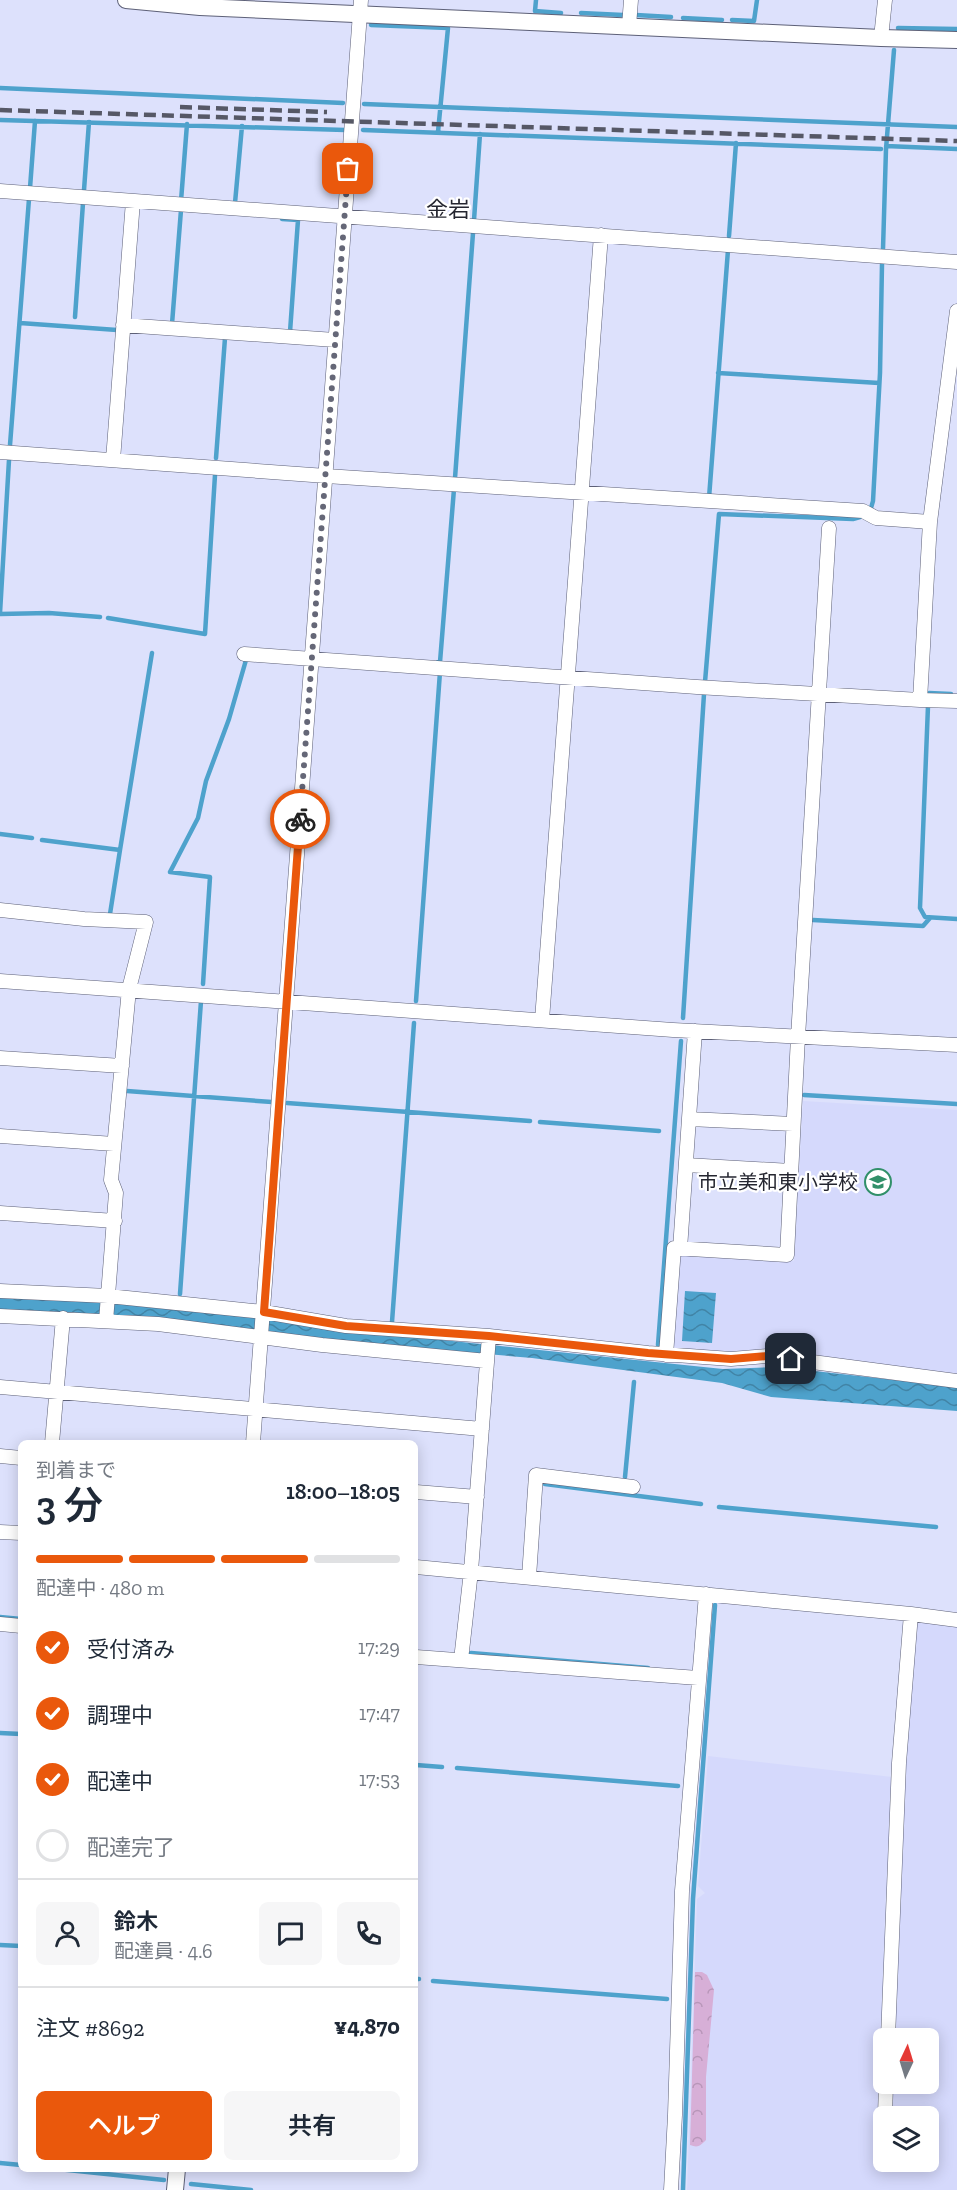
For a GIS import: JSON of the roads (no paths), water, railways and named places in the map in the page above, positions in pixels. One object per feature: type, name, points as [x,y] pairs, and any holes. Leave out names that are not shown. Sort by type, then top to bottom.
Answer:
[{"type":"street","points":[[122,0],[200,7],[360,7],[629,26],[957,40]]},
{"type":"street","points":[[629,26],[631,0]]},
{"type":"street","points":[[881,38],[885,0]]},
{"type":"street","points":[[253,1440],[360,7]]},
{"type":"street","points":[[0,191],[957,262]]},
{"type":"street","points":[[113,460],[133,201]]},
{"type":"street","points":[[542,1020],[601,235]]},
{"type":"street","points":[[920,700],[930,522],[955,351],[957,311]]},
{"type":"street","points":[[123,325],[335,340]]},
{"type":"street","points":[[0,452],[863,511],[876,518],[930,522]]},
{"type":"street","points":[[666,1355],[674,1248],[787,1255],[829,528]]},
{"type":"street","points":[[244,654],[820,695],[957,701]]},
{"type":"street","points":[[0,910],[84,919],[146,922],[129,989],[111,1180],[116,1193],[115,1221],[106,1319]]},
{"type":"street","points":[[0,981],[695,1031],[957,1045]]},
{"type":"street","points":[[680,1249],[695,1031]]},
{"type":"street","points":[[0,1058],[122,1066]]},
{"type":"street","points":[[689,1119],[794,1124]]},
{"type":"street","points":[[0,1136],[114,1144]]},
{"type":"street","points":[[686,1165],[791,1172]]},
{"type":"street","points":[[0,1213],[115,1221]]},
{"type":"street","points":[[0,1291],[108,1299],[263,1314],[346,1326],[489,1337],[666,1355],[731,1359],[767,1356],[957,1381]]},
{"type":"street","points":[[0,1316],[106,1319],[262,1335],[322,1345],[488,1359]]},
{"type":"street","points":[[52,1440],[63,1318]]},
{"type":"street","points":[[461,1660],[471,1571],[489,1337]]},
{"type":"street","points":[[0,1387],[482,1429]]},
{"type":"street","points":[[0,1456],[18,1458]]},
{"type":"street","points":[[529,1577],[536,1475],[633,1487]]},
{"type":"street","points":[[418,1492],[477,1497]]},
{"type":"street","points":[[0,1532],[18,1533]]},
{"type":"street","points":[[418,1567],[957,1620]]},
{"type":"street","points":[[670,2190],[675,2115],[682,1891],[706,1594]]},
{"type":"street","points":[[888,2028],[899,1763],[911,1614]]},
{"type":"street","points":[[0,1624],[18,1626]]},
{"type":"street","points":[[418,1657],[698,1678]]},
{"type":"street","points":[[175,2190],[177,2172]]},
{"type":"water","points":[[685,1291],[716,1293],[712,1343],[682,1341]]},
{"type":"water","points":[[0,1296],[102,1302],[277,1319],[346,1330],[723,1369],[779,1367],[957,1387],[957,1411],[771,1397],[722,1383],[532,1358],[322,1340],[271,1332],[0,1310]]},
{"type":"waterway","points":[[536,0],[535,11],[561,13]]},
{"type":"waterway","points":[[732,20],[754,21],[757,0]]},
{"type":"waterway","points":[[581,13],[623,15]]},
{"type":"waterway","points":[[636,15],[671,17]]},
{"type":"waterway","points":[[683,18],[722,20]]},
{"type":"waterway","points":[[371,25],[448,28],[438,132]]},
{"type":"waterway","points":[[898,28],[957,29]]},
{"type":"waterway","points":[[883,249],[886,149],[894,50]]},
{"type":"waterway","points":[[0,88],[343,103]]},
{"type":"waterway","points":[[364,104],[957,127]]},
{"type":"waterway","points":[[0,120],[345,130]]},
{"type":"waterway","points":[[30,188],[35,121]]},
{"type":"waterway","points":[[84,190],[89,122]]},
{"type":"waterway","points":[[181,201],[187,124]]},
{"type":"waterway","points":[[235,203],[242,126]]},
{"type":"waterway","points":[[363,130],[881,149]]},
{"type":"waterway","points":[[474,220],[480,134]]},
{"type":"waterway","points":[[729,236],[736,143]]},
{"type":"waterway","points":[[886,146],[957,149]]},
{"type":"waterway","points":[[10,445],[29,199]]},
{"type":"waterway","points":[[75,317],[83,203]]},
{"type":"waterway","points":[[172,324],[181,210]]},
{"type":"waterway","points":[[282,219],[298,220],[290,332]]},
{"type":"waterway","points":[[455,478],[473,233]]},
{"type":"waterway","points":[[709,498],[728,250]]},
{"type":"waterway","points":[[871,508],[880,373],[882,264]]},
{"type":"waterway","points":[[20,323],[117,330]]},
{"type":"waterway","points":[[216,458],[225,338]]},
{"type":"waterway","points":[[718,373],[879,383]]},
{"type":"waterway","points":[[0,613],[9,460]]},
{"type":"waterway","points":[[108,618],[205,634],[215,475]]},
{"type":"waterway","points":[[438,662],[440,662],[454,489]]},
{"type":"waterway","points":[[705,682],[719,514],[853,519],[860,517]]},
{"type":"waterway","points":[[0,614],[49,613],[100,617]]},
{"type":"waterway","points":[[42,840],[120,850],[152,653]]},
{"type":"waterway","points":[[203,984],[210,877],[170,872],[198,818],[206,781],[229,719],[246,660]]},
{"type":"waterway","points":[[416,1001],[440,672]]},
{"type":"waterway","points":[[929,693],[951,694]]},
{"type":"waterway","points":[[683,1018],[704,694]]},
{"type":"waterway","points":[[928,706],[920,908],[925,917],[957,919]]},
{"type":"waterway","points":[[0,834],[32,838]]},
{"type":"waterway","points":[[110,914],[120,850]]},
{"type":"waterway","points":[[813,920],[923,926],[930,918]]},
{"type":"waterway","points":[[180,1294],[201,1001]]},
{"type":"waterway","points":[[392,1322],[414,1023]]},
{"type":"waterway","points":[[658,1345],[681,1041]]},
{"type":"waterway","points":[[127,1091],[272,1102]]},
{"type":"waterway","points":[[804,1095],[957,1104]]},
{"type":"waterway","points":[[287,1103],[530,1121]]},
{"type":"waterway","points":[[540,1122],[659,1131]]},
{"type":"waterway","points":[[625,1477],[634,1382]]},
{"type":"waterway","points":[[545,1484],[701,1504]]},
{"type":"waterway","points":[[719,1507],[936,1527]]},
{"type":"waterway","points":[[683,2190],[693,1899],[715,1605]]},
{"type":"waterway","points":[[0,1617],[18,1619]]},
{"type":"waterway","points":[[471,1653],[648,1668]]},
{"type":"waterway","points":[[0,1733],[18,1734]]},
{"type":"waterway","points":[[418,1765],[442,1767]]},
{"type":"waterway","points":[[457,1768],[678,1786]]},
{"type":"waterway","points":[[0,1945],[18,1946]]},
{"type":"waterway","points":[[433,1981],[667,1999]]},
{"type":"waterway","points":[[0,2163],[18,2165]]},
{"type":"waterway","points":[[87,2172],[164,2180]]},
{"type":"waterway","points":[[191,2184],[251,2190]]},
{"type":"railway","points":[[180,107],[327,112]]},
{"type":"railway","points":[[0,110],[957,141]]},
{"type":"place","name":"市立美和東小学校","points":[[878,1182]]},
{"type":"district","name":"金岩","points":[[448,209]]}]
